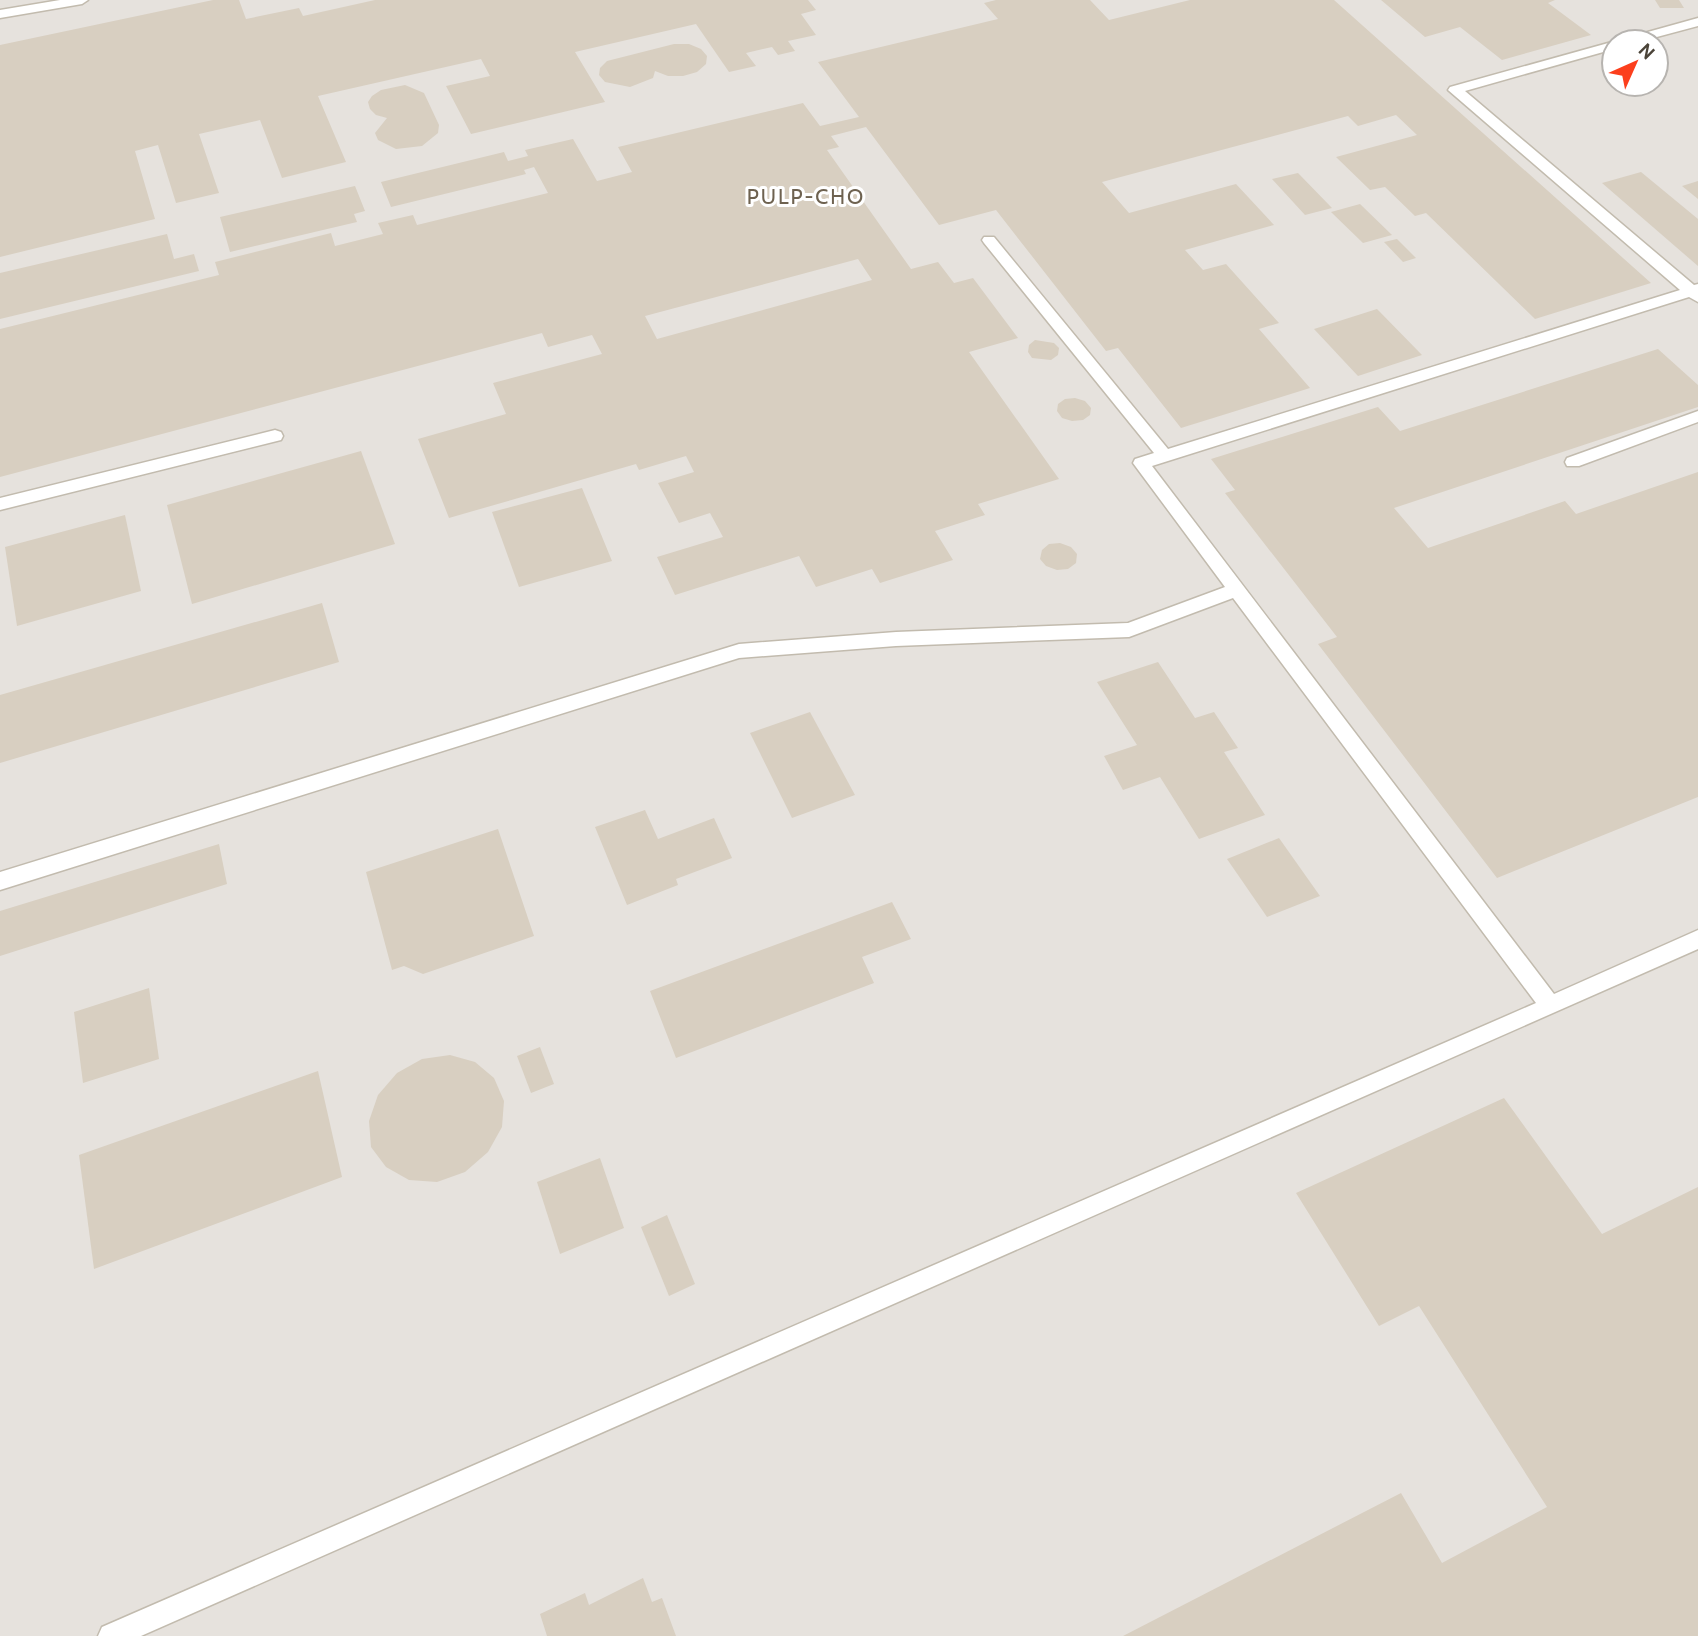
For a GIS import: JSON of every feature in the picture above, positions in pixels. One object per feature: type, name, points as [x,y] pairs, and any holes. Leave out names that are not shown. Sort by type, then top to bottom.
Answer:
[{"type":"lane","points":[[0,14],[82,0]]},
{"type":"lane","points":[[1670,29],[1698,22]]},
{"type":"lane","points":[[1600,49],[1455,90],[1696,292]]},
{"type":"lane","points":[[989,240],[1164,456]]},
{"type":"lane","points":[[1550,1005],[1141,463],[1696,292]]},
{"type":"lane","points":[[1573,462],[1698,416]]},
{"type":"lane","points":[[0,504],[275,436]]},
{"type":"lane","points":[[0,881],[739,651],[895,639],[1129,630],[1235,590]]},
{"type":"lane","points":[[111,1636],[1698,939]]},
{"type":"shaded area","points":[[0,0],[1698,0],[1698,1636],[0,1636]]},
{"type":"building","points":[[213,0],[239,0],[246,19],[299,8],[303,16],[375,0],[808,0],[816,10],[801,14],[816,35],[788,41],[795,51],[778,55],[772,47],[746,53],[756,66],[729,72],[696,24],[575,52],[605,102],[471,134],[446,86],[490,76],[481,59],[318,96],[346,162],[282,178],[260,120],[199,134],[219,193],[176,203],[158,145],[135,151],[155,219],[0,257],[0,45]]},
{"type":"building","points":[[996,0],[1090,0],[1109,20],[1190,0],[1334,0],[1651,283],[1535,319],[1426,213],[1415,216],[1385,187],[1370,190],[1336,157],[1417,135],[1396,115],[1358,126],[1348,116],[1102,182],[1129,213],[1236,184],[1274,225],[1185,250],[1203,270],[1226,264],[1279,323],[1259,329],[1310,388],[1181,428],[1118,348],[1106,351],[996,210],[939,225],[866,127],[831,136],[839,147],[827,150],[911,269],[938,262],[954,283],[973,278],[1018,338],[969,352],[1059,479],[978,504],[985,515],[935,531],[953,560],[880,583],[872,569],[816,587],[799,556],[675,595],[657,557],[723,537],[710,513],[679,523],[658,483],[694,472],[686,456],[639,470],[636,464],[449,518],[418,439],[506,414],[493,383],[602,354],[592,335],[548,347],[542,333],[0,477],[0,329],[219,275],[215,262],[331,233],[335,246],[383,234],[378,223],[413,215],[417,225],[548,193],[534,167],[524,170],[526,174],[391,207],[381,182],[504,152],[508,161],[528,156],[525,150],[573,139],[597,181],[632,172],[618,147],[803,103],[820,126],[859,117],[818,62],[998,19],[984,3]],"holes":[[[858,259],[872,280],[657,339],[645,316]]]},
{"type":"building","points":[[1381,0],[1555,0],[1548,3],[1591,35],[1502,60],[1460,27],[1425,37]]},
{"type":"building","points":[[1655,0],[1679,0],[1684,8],[1660,8]]},
{"type":"building","points":[[674,44],[689,44],[701,49],[707,56],[706,64],[697,72],[683,76],[668,76],[655,71],[653,78],[630,87],[605,82],[599,75],[600,68],[607,61]]},
{"type":"building","points":[[405,85],[424,93],[439,125],[438,133],[422,146],[396,149],[378,140],[375,133],[387,118],[376,115],[368,102],[381,90]]},
{"type":"building","points":[[1641,172],[1698,219],[1698,266],[1602,183]]},
{"type":"building","points":[[1298,173],[1332,208],[1305,215],[1272,179]]},
{"type":"building","points":[[1698,181],[1698,199],[1682,186]]},
{"type":"building","points":[[355,186],[365,211],[354,214],[357,222],[230,252],[220,217]]},
{"type":"building","points":[[1360,204],[1392,235],[1363,243],[1331,212]]},
{"type":"building","points":[[167,234],[174,259],[194,254],[199,271],[0,319],[0,273]]},
{"type":"building","points":[[1397,239],[1416,258],[1403,262],[1384,242]]},
{"type":"building","points":[[1377,309],[1422,355],[1358,376],[1314,329]]},
{"type":"building","points":[[1035,340],[1054,343],[1059,348],[1058,355],[1051,360],[1032,358],[1028,352],[1029,345]]},
{"type":"building","points":[[1658,349],[1698,385],[1698,407],[1394,508],[1428,548],[1565,501],[1576,514],[1698,472],[1698,797],[1497,878],[1318,644],[1337,637],[1225,493],[1235,490],[1211,459],[1378,407],[1400,431]]},
{"type":"building","points":[[1065,399],[1085,401],[1091,408],[1090,415],[1083,420],[1062,418],[1057,411],[1058,404]]},
{"type":"building","points":[[361,451],[395,544],[192,604],[167,505]]},
{"type":"building","points":[[582,488],[612,561],[519,587],[492,512]]},
{"type":"building","points":[[125,515],[141,591],[17,626],[5,547]]},
{"type":"building","points":[[1060,543],[1071,547],[1077,554],[1076,563],[1068,569],[1057,570],[1046,566],[1040,559],[1042,550],[1049,544]]},
{"type":"building","points":[[322,603],[339,662],[0,763],[0,695]]},
{"type":"building","points":[[1158,662],[1195,718],[1214,712],[1238,748],[1224,752],[1265,815],[1199,839],[1160,777],[1123,790],[1104,756],[1137,745],[1097,682]]},
{"type":"building","points":[[810,712],[855,795],[792,818],[750,733]]},
{"type":"building","points":[[645,810],[658,839],[714,818],[732,858],[676,879],[678,885],[627,905],[595,827]]},
{"type":"building","points":[[498,829],[534,936],[423,974],[404,966],[392,970],[366,872]]},
{"type":"building","points":[[1279,838],[1320,896],[1267,917],[1227,859]]},
{"type":"building","points":[[219,844],[227,884],[0,956],[0,911]]},
{"type":"building","points":[[892,902],[911,939],[862,957],[874,983],[676,1058],[650,991]]},
{"type":"building","points":[[149,988],[159,1059],[83,1083],[74,1012]]},
{"type":"building","points":[[540,1047],[554,1084],[531,1093],[517,1056]]},
{"type":"building","points":[[450,1055],[475,1062],[494,1078],[504,1101],[502,1127],[488,1152],[465,1172],[437,1182],[409,1180],[386,1167],[371,1147],[369,1121],[378,1095],[397,1073],[422,1059]]},
{"type":"building","points":[[318,1071],[342,1177],[94,1269],[79,1155]]},
{"type":"building","points":[[1504,1098],[1602,1234],[1698,1187],[1698,1636],[1123,1636],[1401,1493],[1442,1563],[1547,1507],[1419,1306],[1379,1326],[1296,1193]]},
{"type":"building","points":[[600,1158],[624,1228],[560,1254],[537,1182]]},
{"type":"building","points":[[667,1215],[695,1284],[669,1296],[641,1227]]},
{"type":"building","points":[[643,1578],[652,1602],[662,1598],[676,1636],[547,1636],[540,1614],[585,1593],[589,1605]]},
{"type":"district","name":"PULP-CHO","points":[[806,196]]}]
